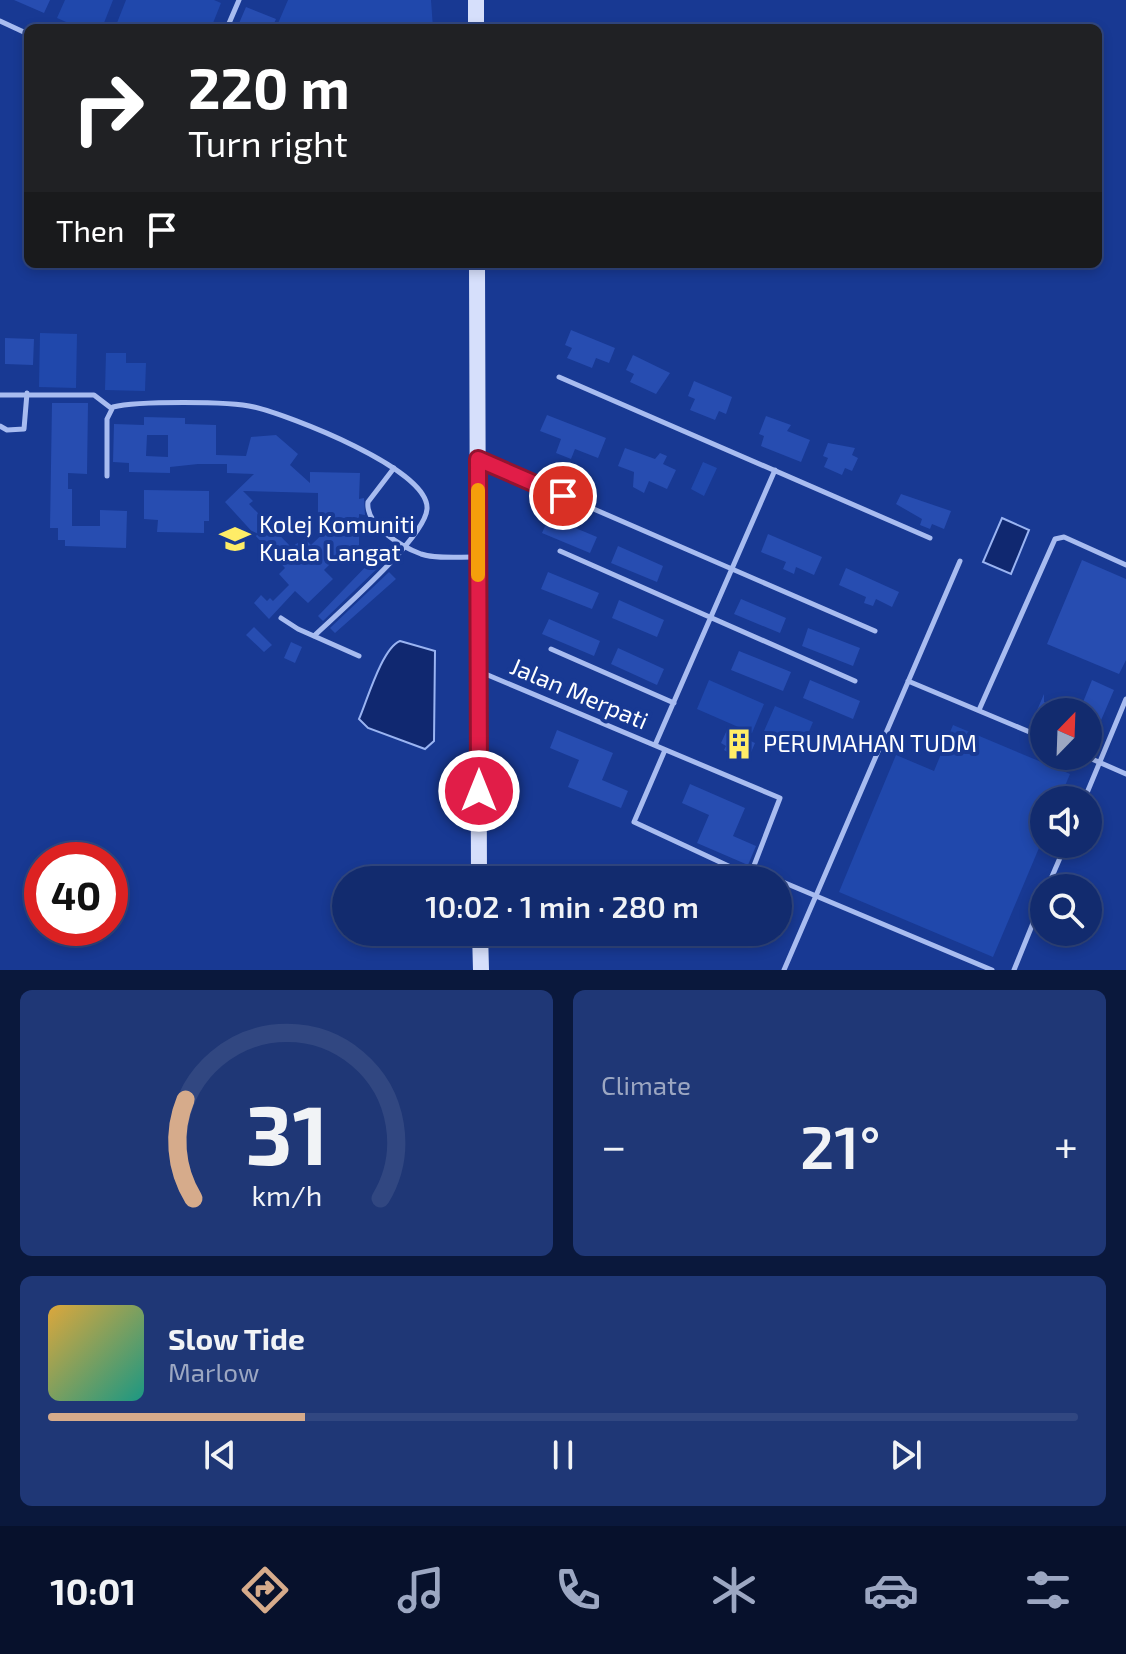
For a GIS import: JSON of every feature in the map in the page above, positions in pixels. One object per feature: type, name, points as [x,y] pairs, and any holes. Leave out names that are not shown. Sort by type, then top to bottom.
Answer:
[{"type":"street","points":[[476,0],[476,24]]},
{"type":"street","points":[[477,268],[479,866]]},
{"type":"street","points":[[480,946],[481,970]]},
{"type":"lane","points":[[229,24],[239,0]]},
{"type":"lane","points":[[0,21],[24,32]]},
{"type":"lane","points":[[559,377],[930,538]]},
{"type":"lane","points":[[0,426],[7,430],[24,429],[27,393]]},
{"type":"lane","points":[[0,395],[94,395],[111,408]]},
{"type":"lane","points":[[111,408],[124,405],[251,407],[371,455],[420,488],[427,507],[421,525],[314,636]]},
{"type":"lane","points":[[107,476],[107,419],[111,408]]},
{"type":"lane","points":[[478,459],[875,631]]},
{"type":"lane","points":[[394,468],[371,497],[367,508],[374,521],[404,545],[431,556],[478,557]]},
{"type":"lane","points":[[655,745],[775,470]]},
{"type":"lane","points":[[979,710],[1055,539],[1064,537],[1126,565]]},
{"type":"lane","points":[[560,551],[855,681]]},
{"type":"lane","points":[[784,970],[960,561]]},
{"type":"lane","points":[[281,618],[359,656]]},
{"type":"lane","points":[[551,649],[674,703]]},
{"type":"lane","name":"Jalan Merpati","points":[[479,671],[780,798],[750,876],[634,822],[665,750]]},
{"type":"lane","points":[[908,681],[1030,732]]},
{"type":"lane","points":[[1102,755],[1126,699]]},
{"type":"lane","points":[[1102,763],[1126,774]]},
{"type":"lane","points":[[792,886],[992,970]]},
{"type":"lane","points":[[1014,970],[1030,931]]},
{"type":"shaded area","points":[[65,0],[113,0],[104,24],[71,24],[57,18]]},
{"type":"shaded area","points":[[126,0],[214,0],[221,3],[213,24],[117,24]]},
{"type":"shaded area","points":[[288,0],[431,0],[433,24],[278,24]]},
{"type":"shaded area","points":[[40,333],[77,334],[76,388],[39,387]]},
{"type":"shaded area","points":[[106,353],[126,353],[126,363],[146,363],[145,391],[105,390]]},
{"type":"shaded area","points":[[703,462],[717,468],[704,496],[691,489]]},
{"type":"shaded area","points":[[1002,518],[1029,530],[1011,574],[983,562]]},
{"type":"shaded area","points":[[400,641],[435,651],[434,741],[425,749],[368,728],[359,719],[381,664]]},
{"type":"shaded area","points":[[709,680],[764,704],[752,733],[697,709]]},
{"type":"shaded area","points":[[775,706],[813,722],[802,748],[764,731]]},
{"type":"shaded area","points":[[953,725],[1030,757],[1030,770],[1060,770],[1070,774],[1065,786],[1030,786],[1030,858],[1035,858],[993,957],[839,892],[896,755],[934,771]]},
{"type":"building","points":[[14,0],[50,0],[44,13]]},
{"type":"building","points":[[246,7],[276,19],[274,24],[239,24]]},
{"type":"building","points":[[571,330],[615,348],[609,363],[596,358],[592,368],[567,358],[572,348],[565,345]]},
{"type":"building","points":[[5,338],[34,339],[33,365],[5,364]]},
{"type":"building","points":[[633,355],[670,373],[656,394],[630,382],[634,374],[626,370]]},
{"type":"building","points":[[694,381],[732,397],[726,414],[719,411],[715,420],[690,410],[695,399],[688,396]]},
{"type":"building","points":[[52,403],[88,403],[87,474],[68,473],[68,489],[72,489],[72,526],[100,526],[100,510],[127,511],[126,548],[65,546],[65,540],[58,540],[58,528],[50,528]]},
{"type":"building","points":[[547,415],[606,438],[598,458],[575,449],[571,459],[556,453],[561,439],[540,431]]},
{"type":"building","points":[[766,416],[791,425],[787,431],[810,440],[801,462],[761,446],[764,436],[759,434]]},
{"type":"building","points":[[144,417],[185,418],[185,424],[216,425],[216,455],[246,456],[251,437],[276,435],[298,454],[290,465],[310,483],[310,472],[360,473],[359,499],[364,498],[365,515],[359,514],[359,549],[346,548],[324,570],[333,579],[308,603],[295,591],[269,619],[254,603],[261,595],[267,601],[270,598],[273,601],[289,585],[279,574],[285,568],[225,502],[254,474],[227,473],[227,464],[170,467],[170,473],[129,472],[129,463],[113,462],[114,424],[144,425]],"holes":[[[147,435],[168,435],[168,457],[146,456]],[[243,491],[318,493],[318,516],[328,517],[328,529],[311,545],[305,539],[291,547],[249,504],[253,501]]]},
{"type":"building","points":[[828,443],[855,448],[852,455],[858,458],[852,471],[845,468],[842,475],[824,467],[828,458],[823,456]]},
{"type":"building","points":[[625,448],[655,459],[660,453],[667,456],[663,464],[676,470],[667,489],[649,481],[644,493],[633,487],[634,472],[618,466]]},
{"type":"building","points":[[144,490],[209,491],[209,521],[204,521],[204,533],[157,532],[158,520],[144,519]]},
{"type":"building","points":[[901,494],[951,511],[944,529],[932,524],[930,529],[920,525],[922,519],[896,504]]},
{"type":"building","points":[[549,517],[597,537],[590,553],[542,533]]},
{"type":"building","points":[[768,534],[822,557],[814,575],[796,567],[794,574],[783,569],[786,562],[761,552]]},
{"type":"building","points":[[618,546],[663,566],[657,582],[611,563]]},
{"type":"building","points":[[375,557],[382,564],[323,621],[318,616]]},
{"type":"building","points":[[1082,560],[1126,579],[1126,660],[1119,674],[1047,644]]},
{"type":"building","points":[[846,568],[899,592],[892,607],[876,599],[873,606],[864,603],[866,597],[839,585]]},
{"type":"building","points":[[389,572],[396,579],[335,633],[330,628]]},
{"type":"building","points":[[548,572],[599,593],[592,609],[541,589]]},
{"type":"building","points":[[741,599],[786,618],[780,633],[734,614]]},
{"type":"building","points":[[619,600],[664,620],[657,637],[612,618]]},
{"type":"building","points":[[549,619],[600,641],[594,656],[542,634]]},
{"type":"building","points":[[254,627],[272,645],[264,652],[246,635]]},
{"type":"building","points":[[808,628],[860,648],[853,666],[802,646]]},
{"type":"building","points":[[291,642],[302,647],[295,663],[284,658]]},
{"type":"building","points":[[618,648],[664,669],[657,685],[611,664]]},
{"type":"building","points":[[739,651],[791,672],[783,691],[731,670]]},
{"type":"building","points":[[810,680],[860,701],[853,719],[803,698]]},
{"type":"building","points":[[1092,680],[1114,690],[1102,718],[1102,698],[1085,698]]},
{"type":"building","points":[[557,730],[613,753],[602,780],[628,791],[621,808],[568,787],[579,760],[550,748]]},
{"type":"building","name":"PERUMAHAN TUDM","points":[[727,730],[755,743],[749,757],[733,750],[731,754],[724,750],[726,746],[721,743]]},
{"type":"building","points":[[690,784],[745,808],[733,836],[756,846],[748,865],[697,843],[709,815],[682,803]]},
{"type":"slow traffic","points":[[478,490],[478,575]]},
{"type":"place","name":"Kolej Komuniti Kuala Langat","points":[[235,539]]},
{"type":"place","name":"PERUMAHAN TUDM","points":[[739,744]]},
{"type":"route","points":[[479,791],[478,459],[563,496]]}]
